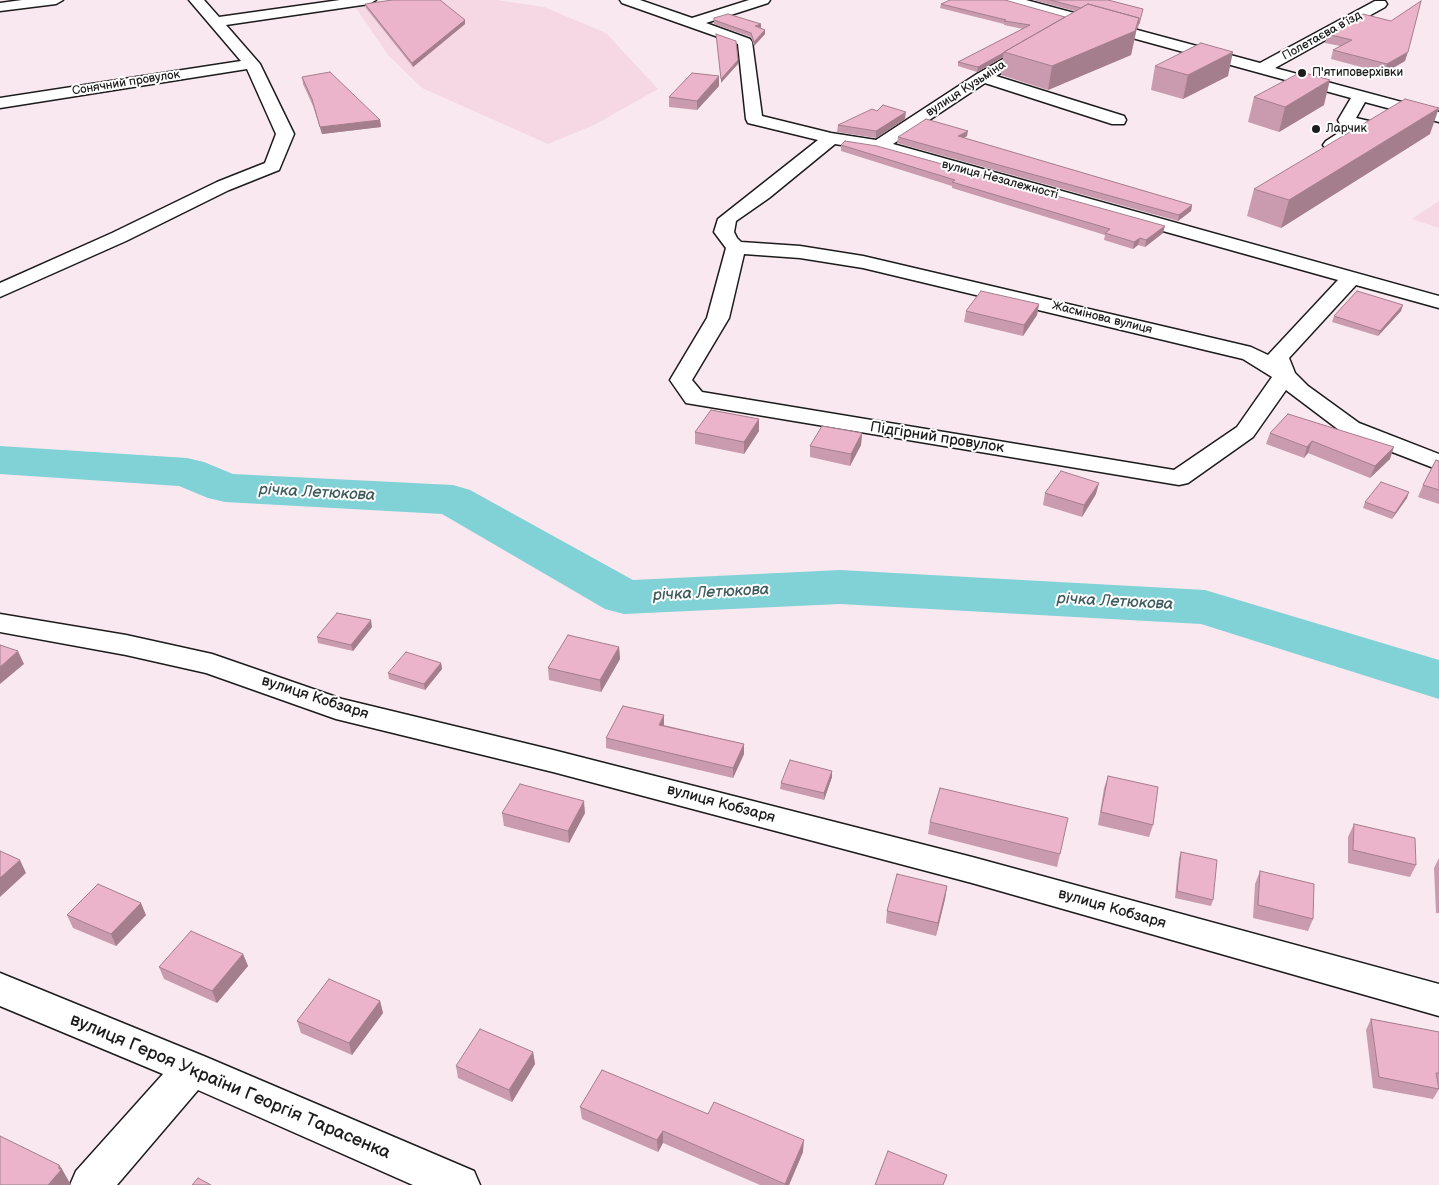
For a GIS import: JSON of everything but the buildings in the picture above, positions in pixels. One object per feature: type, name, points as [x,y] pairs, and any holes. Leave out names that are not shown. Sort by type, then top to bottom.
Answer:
[{"type":"street","points":[[0,7],[56,0]]},
{"type":"street","points":[[0,291],[223,186],[273,166],[285,134],[252,64],[196,0]]},
{"type":"street","points":[[216,22],[369,0]]},
{"type":"street","name":"вулиця Незалежності","points":[[627,0],[694,22],[745,42],[754,119],[831,138],[879,146],[1439,302]]},
{"type":"street","points":[[694,22],[763,0]]},
{"type":"street","points":[[1010,0],[1439,117]]},
{"type":"street","name":"Полетаєва в’їзд","points":[[1263,68],[1380,4]]},
{"type":"street","points":[[1065,29],[1081,20]]},
{"type":"street","name":"вулиця Кузьміна","points":[[879,146],[983,77],[1048,39]]},
{"type":"street","name":"Сонячний провулок","points":[[0,103],[252,64]]},
{"type":"street","points":[[983,77],[1118,120]]},
{"type":"street","points":[[1314,157],[1363,125],[1346,120],[1360,96]]},
{"type":"street","points":[[736,246],[729,241],[724,232],[727,219],[762,194],[831,138]]},
{"type":"street","name":"Жасмінова вулиця","points":[[736,246],[800,252],[863,262],[1251,354],[1285,375],[1300,391],[1351,428],[1439,462]]},
{"type":"street","name":"Підгірний провулок","points":[[736,246],[718,318],[681,380],[694,398],[1180,478],[1245,432],[1285,375]]},
{"type":"street","points":[[1285,375],[1278,357],[1352,277]]},
{"type":"street","name":"вулиця Кобзаря","points":[[0,623],[126,645],[212,664],[336,708],[553,760],[972,870],[1439,1000]]},
{"type":"street","name":"вулиця Героя України Георгія Тарасенка","points":[[0,989],[192,1069],[459,1185]]},
{"type":"street","points":[[91,1185],[192,1069]]},
{"type":"shaded area","points":[[405,0],[497,0],[544,7],[606,33],[658,89],[594,125],[548,144],[422,88],[388,55],[356,8]]},
{"type":"shaded area","points":[[1439,201],[1439,228],[1412,219]]},
{"type":"waterway","name":"річка Летюкова","points":[[0,460],[187,472],[225,488],[453,500],[624,597],[840,587],[1205,607],[1439,680]]},
{"type":"place","name":"П'ятиповерхівки","points":[[1302,73]]},
{"type":"place","name":"Ларчик","points":[[1316,129]]}]
